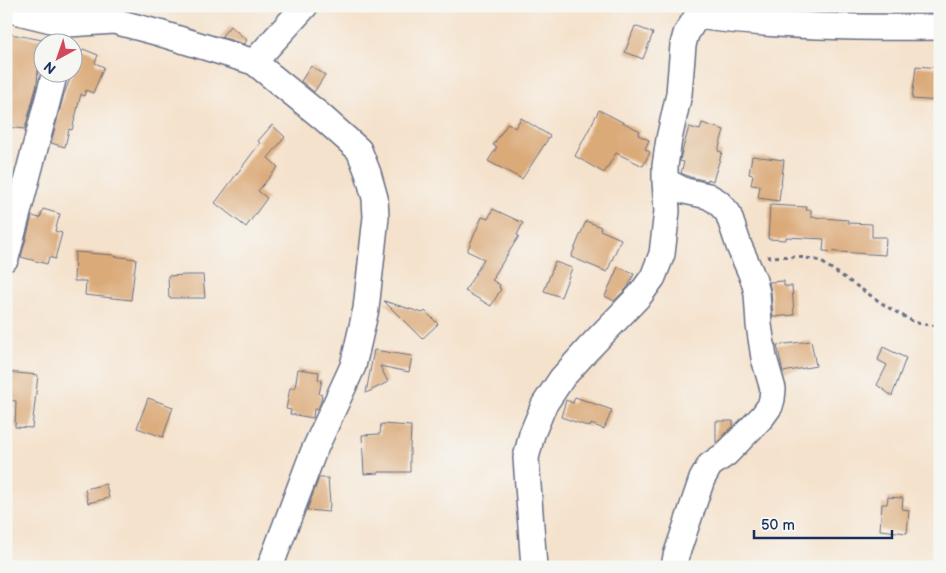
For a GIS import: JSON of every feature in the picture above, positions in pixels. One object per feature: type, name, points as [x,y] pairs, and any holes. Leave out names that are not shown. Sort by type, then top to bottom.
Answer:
[{"type":"street","points":[[254,62],[305,6]]},
{"type":"street","points":[[6,9],[68,24],[114,21],[159,32],[254,62],[322,117],[359,150],[375,198],[376,217],[366,308],[353,366],[313,453],[270,567]]},
{"type":"street","points":[[534,567],[526,458],[532,434],[544,405],[562,378],[640,296],[653,277],[662,254],[667,210],[664,181],[665,166],[679,94],[683,45],[686,34],[699,11],[734,21],[833,27],[940,27]]},
{"type":"street","points":[[6,258],[52,82]]},
{"type":"street","points":[[664,181],[685,191],[708,196],[728,213],[757,293],[764,358],[773,389],[770,406],[762,417],[726,454],[710,465],[706,471],[676,556],[674,567]]},
{"type":"path","points":[[745,259],[788,256],[820,261],[889,308],[914,322],[940,326]]},
{"type":"building","points":[[230,26],[247,40],[244,44],[221,37]]},
{"type":"building","points":[[635,26],[653,33],[643,59],[625,52]]},
{"type":"building","points":[[6,33],[32,38],[32,82],[37,82],[25,129],[6,127]]},
{"type":"building","points":[[83,49],[98,55],[95,63],[104,67],[93,93],[86,90],[84,96],[81,94],[72,130],[69,129],[65,147],[51,143],[69,82],[82,82]]},
{"type":"building","points":[[311,66],[325,75],[314,92],[301,81]]},
{"type":"building","points":[[916,66],[940,68],[940,101],[912,99]]},
{"type":"building","points":[[599,110],[640,131],[638,135],[649,140],[645,149],[650,152],[643,166],[616,153],[604,173],[575,156]]},
{"type":"building","points":[[521,118],[550,136],[522,179],[488,161],[497,147],[493,145],[508,123],[515,128]]},
{"type":"building","points":[[702,123],[724,130],[718,151],[722,152],[713,181],[690,177],[681,173],[684,162],[680,161],[681,155],[689,127],[700,130]]},
{"type":"building","points":[[272,125],[285,137],[268,158],[278,167],[258,191],[267,198],[246,227],[215,203],[260,143],[258,141]]},
{"type":"building","points":[[752,156],[784,160],[779,201],[758,198],[760,186],[751,185],[753,175],[749,174]]},
{"type":"building","points":[[770,205],[807,207],[806,210],[811,210],[811,217],[848,220],[848,223],[872,224],[872,237],[886,237],[885,255],[823,251],[824,239],[786,237],[786,240],[768,239]]},
{"type":"building","points":[[43,209],[60,214],[55,231],[62,233],[55,259],[49,257],[47,264],[21,257],[32,216],[40,218]]},
{"type":"building","points":[[493,209],[523,223],[517,235],[519,236],[492,280],[500,285],[499,288],[501,289],[491,306],[465,291],[484,259],[467,251],[482,217],[488,219]]},
{"type":"building","points":[[586,221],[601,227],[600,230],[621,239],[607,272],[571,257]]},
{"type":"building","points":[[75,252],[136,259],[131,300],[85,295],[86,281],[74,281]]},
{"type":"building","points":[[555,262],[572,268],[561,297],[544,291]]},
{"type":"building","points":[[618,267],[634,274],[628,287],[614,301],[605,296]]},
{"type":"building","points":[[203,275],[205,298],[169,298],[168,276]]},
{"type":"building","points":[[784,281],[784,286],[792,286],[794,315],[773,317],[769,282]]},
{"type":"building","points":[[384,301],[423,313],[425,311],[438,324],[422,339]]},
{"type":"building","points":[[811,341],[816,366],[783,372],[777,345]]},
{"type":"building","points":[[883,347],[906,358],[892,396],[877,385],[887,365],[878,360]]},
{"type":"building","points":[[374,350],[412,356],[409,372],[380,366],[388,382],[366,393]]},
{"type":"building","points":[[298,369],[319,372],[318,379],[322,380],[319,394],[322,395],[321,402],[317,410],[314,409],[313,418],[290,414],[291,410],[286,409],[290,388],[295,388]]},
{"type":"building","points":[[6,372],[38,375],[32,428],[15,427],[16,401],[6,400]]},
{"type":"building","points":[[575,397],[612,410],[604,429],[591,424],[590,427],[561,417],[566,400],[573,403]]},
{"type":"building","points":[[148,398],[173,407],[163,437],[137,428]]},
{"type":"building","points":[[716,421],[733,421],[733,426],[716,443]]},
{"type":"building","points":[[381,424],[411,426],[410,472],[364,474],[362,435],[380,434]]},
{"type":"building","points":[[319,478],[328,478],[329,512],[307,510]]},
{"type":"building","points":[[106,484],[109,498],[88,503],[85,489]]},
{"type":"building","points":[[888,497],[903,498],[902,509],[909,510],[907,533],[880,530],[882,504],[887,504]]}]
